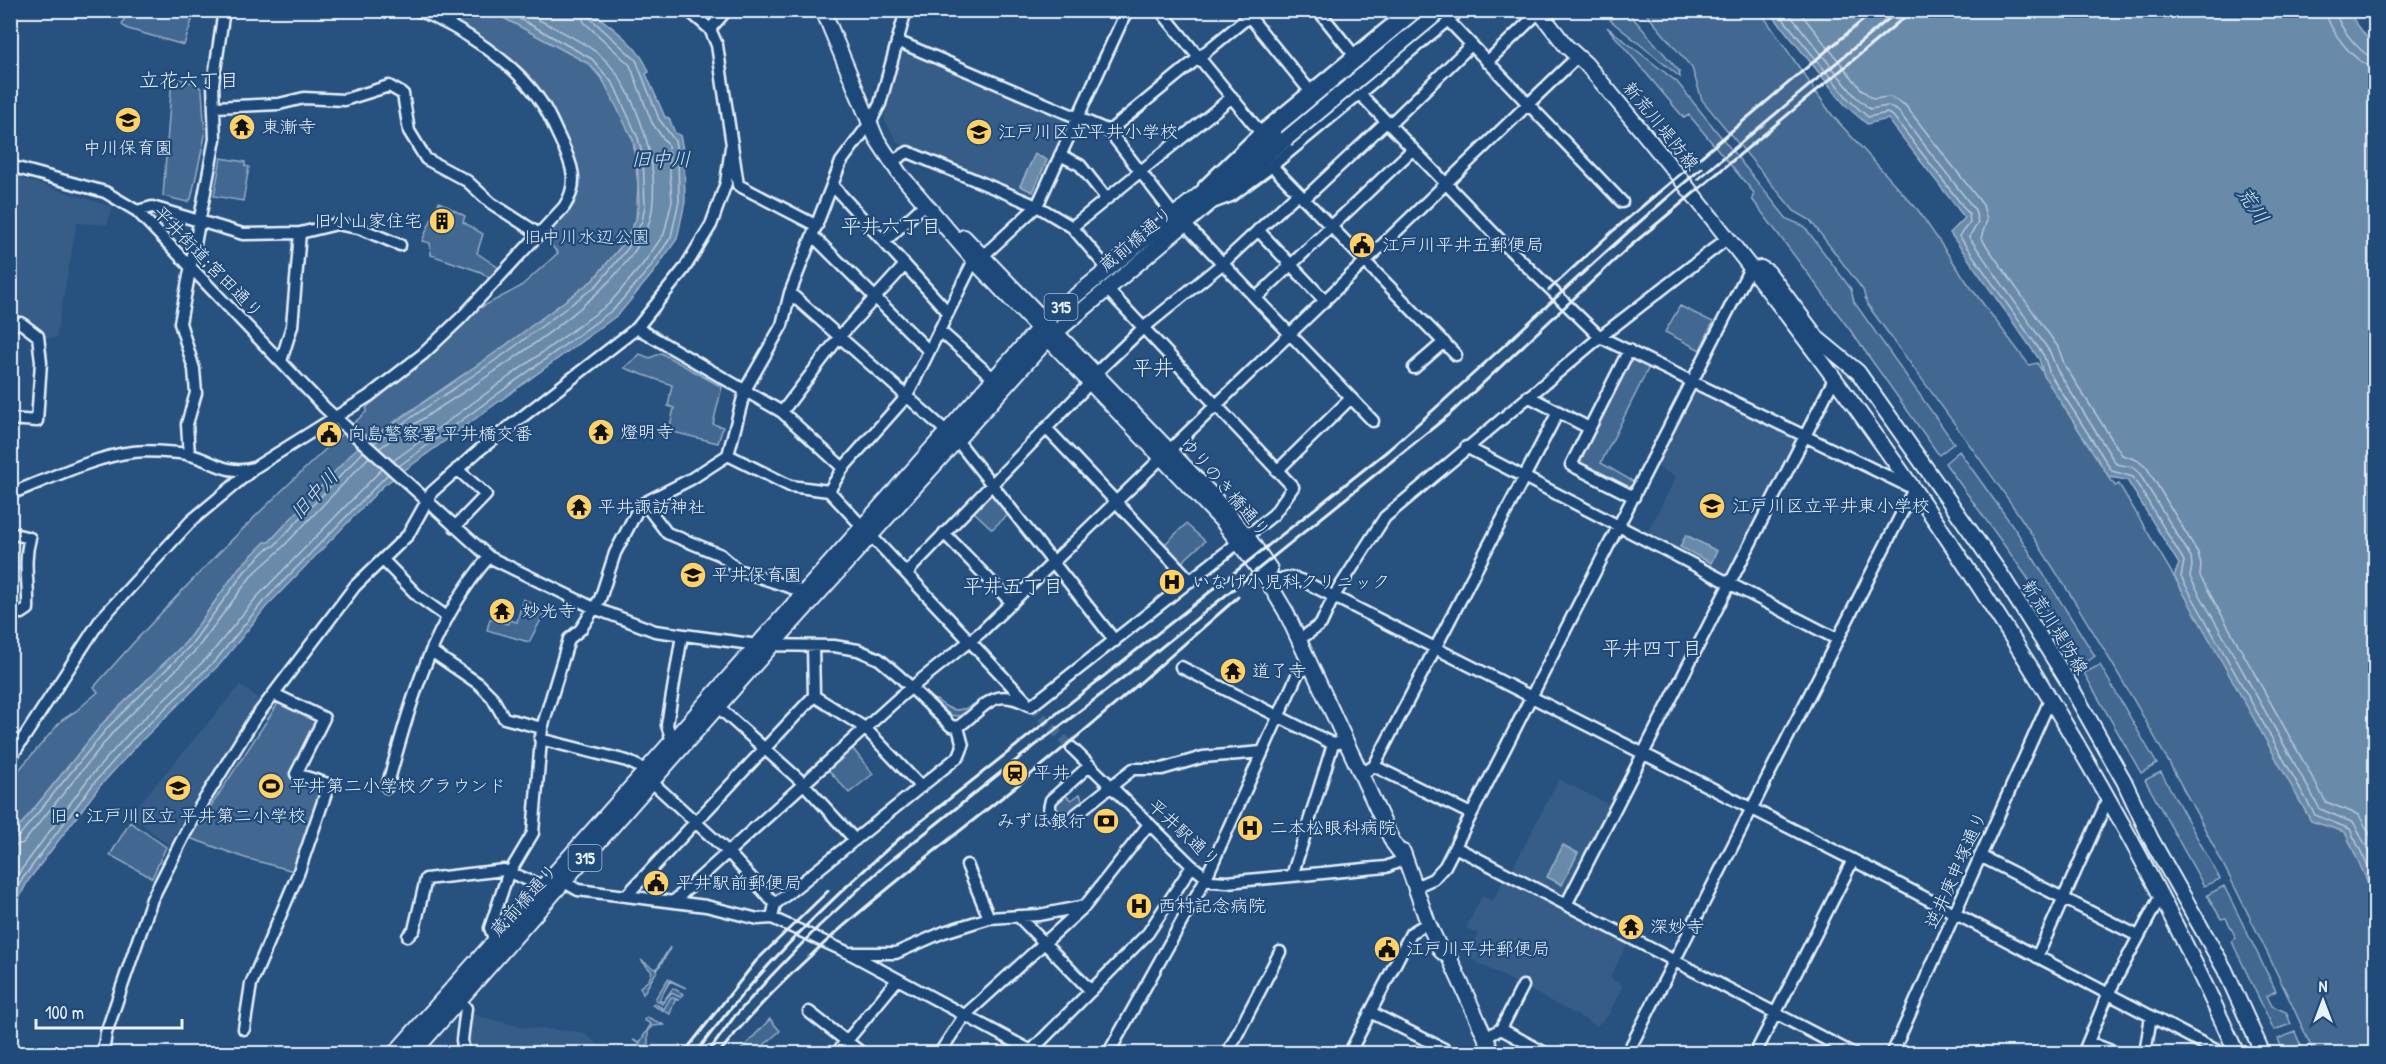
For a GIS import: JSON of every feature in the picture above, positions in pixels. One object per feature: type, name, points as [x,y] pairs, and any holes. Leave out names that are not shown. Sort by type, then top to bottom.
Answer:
[{"type":"main road","name":"ゆりのき橋通り","points":[[823,10],[870,123],[891,162],[926,203],[1166,455],[1278,580],[1371,768],[1418,889]]},
{"type":"main road","name":"蔵前橋通り","points":[[951,435],[992,377],[1042,324],[1107,268],[1201,201],[1283,134],[1425,10]]},
{"type":"main road","name":"新荒川堤防線","points":[[1538,11],[1576,58],[1586,64],[1728,238],[1914,489],[2050,700],[2108,799],[2160,895],[2238,1053]]},
{"type":"main road","name":"蔵前橋通り","points":[[1283,134],[1443,14]]},
{"type":"main road","name":"蔵前橋通り","points":[[861,537],[951,435],[1052,335],[1106,288],[1178,218]]},
{"type":"main road","name":"新荒川堤防線","points":[[1752,269],[1761,268],[1768,272],[1818,339],[1858,372],[2002,576],[2067,680],[2124,781],[2171,877],[2225,970],[2263,1053]]},
{"type":"main road","name":"315","points":[[766,641],[804,592],[861,537]]},
{"type":"main road","name":"315","points":[[766,641],[792,623],[861,537]]},
{"type":"main road","name":"ゆりのき橋通り","points":[[1243,539],[1286,612],[1312,666],[1339,742],[1393,843],[1405,859]]},
{"type":"main road","name":"蔵前橋通り","points":[[394,1053],[542,886],[718,707],[757,662],[766,641]]},
{"type":"main road","name":"蔵前橋通り","points":[[412,1053],[564,882],[649,776],[672,741],[739,666],[766,641]]},
{"type":"main road","points":[[1418,889],[1420,904],[1428,923],[1441,951],[1449,957]]},
{"type":"main road","points":[[1418,889],[1432,910],[1449,948],[1449,957],[1493,1053]]},
{"type":"street","points":[[189,454],[187,424],[196,393],[194,369],[180,323],[215,139],[213,84],[224,10]]},
{"type":"street","points":[[10,759],[15,745],[101,619],[191,521],[254,468],[390,381],[436,342],[539,234],[570,198],[574,178],[569,160],[542,103],[514,72],[479,44],[417,10]]},
{"type":"street","points":[[688,10],[710,29],[717,45],[738,185],[815,231],[875,298],[929,351]]},
{"type":"street","points":[[710,29],[727,10]]},
{"type":"street","points":[[495,941],[490,928],[509,872],[533,833],[542,728],[569,639],[581,629],[600,599],[615,553],[637,511],[644,503],[692,479],[728,455],[745,390],[782,325],[790,293],[832,185],[846,153],[870,123],[880,104],[906,10]]},
{"type":"street","points":[[829,491],[843,468],[907,396],[948,312],[979,258],[1037,206],[1127,10]]},
{"type":"street","points":[[1160,10],[1260,132]]},
{"type":"street","points":[[1318,10],[1354,55]]},
{"type":"street","points":[[1388,10],[1396,20]]},
{"type":"street","points":[[1201,201],[1213,175],[1260,132],[1408,10]]},
{"type":"street","points":[[1201,201],[1231,196],[1359,93],[1443,14],[1460,10]]},
{"type":"street","points":[[1487,62],[1538,11]]},
{"type":"street","points":[[1109,131],[1200,58],[1250,13],[1310,91]]},
{"type":"street","points":[[1443,14],[1622,201]]},
{"type":"street","points":[[897,41],[1109,131],[1178,218],[1373,421]]},
{"type":"street","points":[[908,575],[911,568],[944,533],[1142,329],[1222,264],[1258,230],[1386,122],[1394,120],[1471,45]]},
{"type":"street","points":[[674,901],[911,687],[970,642],[1012,603],[1576,58]]},
{"type":"street","points":[[215,107],[279,104],[304,98],[344,100],[389,86],[403,94],[410,131],[426,159],[467,181],[491,203],[539,234]]},
{"type":"street","points":[[1359,93],[1512,252],[1600,337],[1914,489],[1627,1053]]},
{"type":"street","points":[[1072,226],[1232,97]]},
{"type":"street","points":[[103,1053],[117,1001],[152,899],[193,818],[253,722],[355,586],[408,535],[426,499],[457,469],[637,328],[684,269],[711,225],[726,183],[731,147]]},
{"type":"street","points":[[1256,298],[1412,150]]},
{"type":"street","points":[[891,162],[908,152],[1037,206],[1072,226],[1107,268]]},
{"type":"street","points":[[1060,155],[1080,165],[1106,198]]},
{"type":"street","points":[[1272,165],[1456,356]]},
{"type":"street","name":"平井街道;宮田通り","points":[[10,166],[105,192],[137,212],[335,418],[489,557],[633,625],[681,636],[813,646],[845,646],[858,650],[879,659],[948,724],[958,727]]},
{"type":"street","points":[[76,183],[80,171]]},
{"type":"street","points":[[832,185],[948,312]]},
{"type":"street","points":[[884,242],[926,203]]},
{"type":"street","points":[[137,212],[152,207],[200,219],[243,234],[300,233],[337,224],[359,228],[400,245]]},
{"type":"street","points":[[1258,230],[1326,301]]},
{"type":"street","points":[[281,361],[292,326],[300,233]]},
{"type":"street","points":[[1306,635],[1321,624],[1334,596],[1385,517],[1600,337],[1728,238]]},
{"type":"street","points":[[782,412],[840,336],[905,265]]},
{"type":"street","points":[[1418,889],[1437,875],[1455,847],[1747,274],[1752,269]]},
{"type":"street","points":[[1031,706],[1274,514],[1293,487],[1142,329],[1106,288]]},
{"type":"street","points":[[790,293],[951,435],[1115,641]]},
{"type":"street","points":[[10,324],[21,323],[38,336],[40,362],[37,420],[10,419]]},
{"type":"street","points":[[637,328],[782,412],[843,468]]},
{"type":"street","points":[[939,330],[992,377]]},
{"type":"street","points":[[1414,368],[1444,342]]},
{"type":"street","points":[[1629,350],[1570,465],[1634,497]]},
{"type":"street","points":[[1566,905],[1834,379]]},
{"type":"street","points":[[1528,396],[1589,428]]},
{"type":"street","points":[[1277,471],[1351,398]]},
{"type":"street","points":[[1471,814],[1371,768],[1558,412]]},
{"type":"street","points":[[1046,428],[1191,581]]},
{"type":"street","points":[[1466,447],[1838,639]]},
{"type":"street","points":[[10,494],[108,457],[134,452],[189,454],[228,471],[239,472],[254,468]]},
{"type":"street","points":[[728,455],[790,486],[829,491],[861,537],[908,575],[1031,706]]},
{"type":"street","points":[[455,527],[486,495],[457,469]]},
{"type":"street","points":[[644,503],[667,533],[721,555],[738,570],[804,592]]},
{"type":"street","points":[[10,533],[30,538],[25,556],[29,585],[28,609],[22,612],[10,611]]},
{"type":"street","points":[[944,533],[1012,603]]},
{"type":"street","points":[[387,787],[409,706],[431,651],[456,598],[489,557]]},
{"type":"street","points":[[383,560],[419,597],[447,616]]},
{"type":"street","points":[[1278,580],[1291,578],[1334,596],[1853,860],[2223,1053]]},
{"type":"street","points":[[672,741],[667,725],[681,636]]},
{"type":"street","points":[[626,896],[814,696],[813,646]]},
{"type":"street","points":[[431,651],[479,684],[492,697],[504,718],[542,728]]},
{"type":"street","points":[[1108,1053],[1206,878],[1298,673],[1312,666]]},
{"type":"street","points":[[1181,667],[1278,717],[1339,742],[1292,876]]},
{"type":"street","points":[[772,918],[775,904],[959,756],[963,746],[958,727],[994,699],[999,691],[999,670]]},
{"type":"street","points":[[244,1029],[251,984],[298,874],[328,787],[328,784],[296,774],[324,718],[274,694]]},
{"type":"street","points":[[814,696],[865,728],[921,787]]},
{"type":"street","points":[[994,699],[1011,696],[1031,706]]},
{"type":"street","name":"逆井庚申塚通り","points":[[1892,1053],[2050,700]]},
{"type":"street","points":[[718,707],[803,783],[855,840]]},
{"type":"street","points":[[540,739],[627,761],[649,776],[695,823],[728,852],[775,904]]},
{"type":"street","name":"平井駅通り","points":[[1072,748],[1192,866],[1206,878],[1217,882],[1386,867],[1405,859]]},
{"type":"street","points":[[1089,766],[1051,800],[1049,809],[1061,821],[1070,819],[1133,770],[1162,769],[1203,757],[1262,752]]},
{"type":"street","points":[[2037,957],[2108,799]]},
{"type":"street","points":[[939,1053],[964,1016],[1046,944],[1085,906],[1149,824]]},
{"type":"street","points":[[1455,847],[1854,1053]]},
{"type":"street","points":[[1980,856],[2138,936]]},
{"type":"street","points":[[1755,1053],[1853,860]]},
{"type":"street","points":[[967,865],[989,918]]},
{"type":"street","points":[[564,882],[578,890],[674,901],[758,919],[772,918],[849,952],[1032,1052],[1148,933],[1192,866]]},
{"type":"street","points":[[408,936],[414,930],[426,879],[504,870],[542,886]]},
{"type":"street","points":[[2083,1053],[2109,994],[2160,895]]},
{"type":"street","points":[[849,952],[896,953],[944,932],[989,918],[1085,906]]},
{"type":"street","points":[[1018,916],[1091,991]]},
{"type":"street","points":[[1349,1053],[1411,933],[1428,923]]},
{"type":"street","points":[[1227,1053],[1280,952]]},
{"type":"street","points":[[836,1053],[897,980]]},
{"type":"street","points":[[1486,1037],[1501,1029],[1523,986]]},
{"type":"street","points":[[459,1000],[466,1008],[462,1040],[464,1053]]},
{"type":"street","points":[[809,1012],[863,1053]]},
{"type":"street","points":[[1370,1012],[1454,1053]]},
{"type":"street","points":[[2145,1053],[2151,1016]]},
{"type":"street","points":[[1501,1029],[1546,1053]]},
{"type":"street","points":[[2088,1042],[2119,1053]]},
{"type":"shaded area","name":"江戸川区立平井小学校","points":[[906,49],[1072,118],[1037,196],[1032,199],[898,143],[885,121],[885,114],[901,51]]},
{"type":"shaded area","points":[[10,175],[113,207],[107,225],[77,223],[56,338],[45,338],[22,319],[11,320]]},
{"type":"shaded area","name":"江戸川区立平井東小学校","points":[[1695,389],[1795,436],[1796,441],[1725,576],[1646,535],[1676,477],[1655,466]]},
{"type":"shaded area","name":"旧・江戸川区立 平井第二小学校","points":[[240,685],[260,700],[183,817],[169,845],[130,815]]},
{"type":"shaded area","points":[[1559,779],[1609,805],[1563,899],[1628,942],[1610,978],[1623,985],[1609,1014],[1597,1026],[1467,957],[1478,934],[1466,928],[1482,896],[1493,901],[1504,879],[1518,885],[1510,873]]},
{"type":"shaded area","points":[[471,1014],[522,1027],[582,1032],[609,1053],[471,1053],[468,1034]]},
{"type":"green space","points":[[127,10],[195,11],[184,45],[128,29],[122,25]]},
{"type":"green space","name":"旧中川水辺公園","points":[[428,11],[491,11],[589,64],[609,88],[633,140],[638,185],[636,220],[623,244],[593,280],[502,348],[375,435],[269,542],[265,543],[239,568],[186,642],[104,722],[11,837],[11,779],[62,720],[98,692],[94,687],[159,615],[260,512],[366,412],[367,407],[442,344],[477,305],[482,307],[520,287],[558,253],[543,236],[564,215],[577,197],[580,178],[575,160],[552,108],[529,77],[503,55]]},
{"type":"green space","points":[[1621,11],[1627,11],[1679,71],[1680,77],[1610,20]]},
{"type":"green space","points":[[1644,11],[1760,11],[1832,115],[1918,210],[1969,285],[2029,365],[2037,363],[2115,486],[2119,484],[2208,634],[2311,821],[2345,832],[2375,894],[2375,1053],[2314,1053],[2249,916],[2179,781],[2104,650],[2023,521],[1867,304],[1863,290],[1810,220],[1794,211],[1702,100],[1692,68]]},
{"type":"green space","points":[[1607,27],[1677,82],[1787,219],[1804,226],[1851,289],[1854,302],[1954,443],[1939,455],[1850,330],[1752,199],[1754,193],[1689,115],[1684,118]]},
{"type":"green space","points":[[172,77],[197,84],[202,90],[205,136],[191,199],[187,202],[163,196]]},
{"type":"green space","points":[[221,158],[245,162],[245,166],[249,167],[243,201],[214,196]]},
{"type":"green space","points":[[439,202],[465,216],[463,222],[483,234],[477,253],[499,268],[489,278],[481,272],[431,255],[430,243],[422,241]]},
{"type":"green space","points":[[1680,306],[1713,322],[1700,350],[1665,332]]},
{"type":"green space","points":[[661,353],[722,387],[713,424],[723,427],[718,443],[669,431],[674,408],[668,406],[672,385],[624,368],[640,354],[650,358]]},
{"type":"green space","points":[[1630,358],[1649,367],[1601,463],[1634,482],[1631,490],[1576,462]]},
{"type":"green space","points":[[1959,451],[2015,529],[2095,656],[2080,667],[2027,577],[1945,463]]},
{"type":"green space","points":[[991,494],[1008,515],[992,529],[973,511]]},
{"type":"green space","points":[[1186,524],[1205,541],[1182,562],[1165,544]]},
{"type":"green space","points":[[11,536],[26,540],[21,569],[11,568]]},
{"type":"green space","points":[[523,599],[538,606],[544,614],[529,642],[487,630],[490,619],[508,624],[509,620],[517,622]]},
{"type":"green space","points":[[2100,665],[2157,764],[2141,773],[2084,673]]},
{"type":"green space","points":[[981,698],[986,698],[959,716],[950,715],[933,699],[959,710],[973,705]]},
{"type":"green space","name":"平井第二小学校グラウンド","points":[[279,702],[317,722],[292,773],[321,788],[294,871],[245,858],[190,838]]},
{"type":"green space","points":[[849,744],[873,774],[849,793],[825,766]]},
{"type":"green space","points":[[2161,772],[2220,879],[2204,886],[2145,780]]},
{"type":"green space","points":[[1064,794],[1071,800],[1080,794],[1082,800],[1086,800],[1066,817],[1054,814],[1054,802]]},
{"type":"green space","points":[[130,822],[166,847],[152,878],[110,855]]},
{"type":"green space","points":[[2224,886],[2276,991],[2267,996],[2272,1006],[2286,1012],[2291,1024],[2274,1030],[2234,946],[2232,941],[2236,938],[2226,918],[2221,919],[2207,895]]},
{"type":"green space","points":[[670,947],[643,994],[640,987],[649,980],[652,972],[641,960],[656,970]]},
{"type":"green space","points":[[668,979],[686,988],[670,981],[659,1000],[663,1002],[673,988],[683,994],[680,997],[671,993],[662,1004],[655,999]]},
{"type":"green space","points":[[671,997],[679,1000],[675,1000],[670,1014],[652,1005],[654,1003],[664,1009]]},
{"type":"green space","points":[[647,1017],[664,1025],[652,1026],[648,1032],[648,1044],[643,1046],[633,1040],[640,1042],[651,1024],[644,1020]]},
{"type":"green space","points":[[770,1019],[780,1031],[755,1053],[738,1053]]},
{"type":"green space","points":[[2295,1032],[2304,1053],[2284,1053],[2278,1039]]},
{"type":"water","name":"旧中川","points":[[491,11],[591,11],[632,45],[645,63],[649,72],[646,74],[665,117],[669,118],[675,133],[680,135],[684,155],[685,202],[677,239],[653,273],[619,314],[383,486],[266,607],[221,663],[139,743],[99,787],[28,881],[11,913],[11,837],[104,722],[186,642],[239,568],[265,542],[269,542],[354,451],[502,348],[593,280],[623,244],[636,220],[639,206],[637,158],[633,140],[602,78],[589,64]]},
{"type":"water","name":"荒川","points":[[1769,11],[2347,11],[2375,48],[2375,898],[2345,832],[2311,821],[2174,576],[2179,564],[2127,480],[2109,477],[2044,376],[2039,359],[1950,233],[1965,218],[1888,119],[1867,124],[1846,106]]},
{"type":"water","points":[[1035,154],[1047,160],[1033,192],[1020,186]]},
{"type":"water","points":[[1686,535],[1717,551],[1711,563],[1680,547]]},
{"type":"water","points":[[1563,845],[1578,853],[1562,885],[1547,877]]},
{"type":"tunnel","points":[[1031,706],[1072,748]]},
{"type":"railway","points":[[1549,290],[1614,230],[1875,10]]},
{"type":"railway","points":[[1698,179],[1899,10]]},
{"type":"railway","points":[[707,1054],[734,1017],[771,976],[819,926],[885,865],[1138,666],[1449,415],[1628,248],[1913,10]]},
{"type":"railway","points":[[695,1054],[766,967],[845,888],[900,838],[1386,452],[1702,168]]},
{"type":"railway","points":[[718,1054],[785,980],[858,913],[1071,742],[1238,597]]},
{"type":"railway","points":[[683,1054],[756,961],[828,891]]},
{"type":"place","name":"中川保育園","points":[[128,120]]},
{"type":"place","name":"東漸寺","points":[[242,127]]},
{"type":"place","name":"江戸川区立平井小学校","points":[[979,132]]},
{"type":"place","name":"旧小山家住宅","points":[[442,221]]},
{"type":"place","name":"江戸川平井五郵便局","points":[[1362,245]]},
{"type":"place","name":"燈明寺","points":[[601,432]]},
{"type":"place","name":"向島警察署 平井橋交番","points":[[329,434]]},
{"type":"place","name":"江戸川区立平井東小学校","points":[[1712,506]]},
{"type":"place","name":"平井諏訪神社","points":[[579,507]]},
{"type":"place","name":"平井保育園","points":[[693,575]]},
{"type":"place","name":"いなげ小児科クリニック","points":[[1172,582]]},
{"type":"place","name":"妙光寺","points":[[502,611]]},
{"type":"place","name":"道了寺","points":[[1233,671]]},
{"type":"place","name":"平井","points":[[1015,773]]},
{"type":"place","name":"平井第二小学校グラウンド","points":[[271,786]]},
{"type":"place","name":"旧・江戸川区立 平井第二小学校","points":[[178,788]]},
{"type":"place","name":"みずほ銀行","points":[[1106,821]]},
{"type":"place","name":"二本松眼科病院","points":[[1250,828]]},
{"type":"place","name":"平井駅前郵便局","points":[[656,883]]},
{"type":"place","name":"西村記念病院","points":[[1139,906]]},
{"type":"place","name":"深妙寺","points":[[1631,927]]},
{"type":"place","name":"江戸川平井郵便局","points":[[1387,949]]},
{"type":"district","name":"立花六丁目","points":[[189,80]]},
{"type":"district","name":"平井六丁目","points":[[891,226]]},
{"type":"district","name":"平井","points":[[1153,368]]},
{"type":"district","name":"平井五丁目","points":[[1013,586]]},
{"type":"district","name":"平井四丁目","points":[[1652,648]]}]
